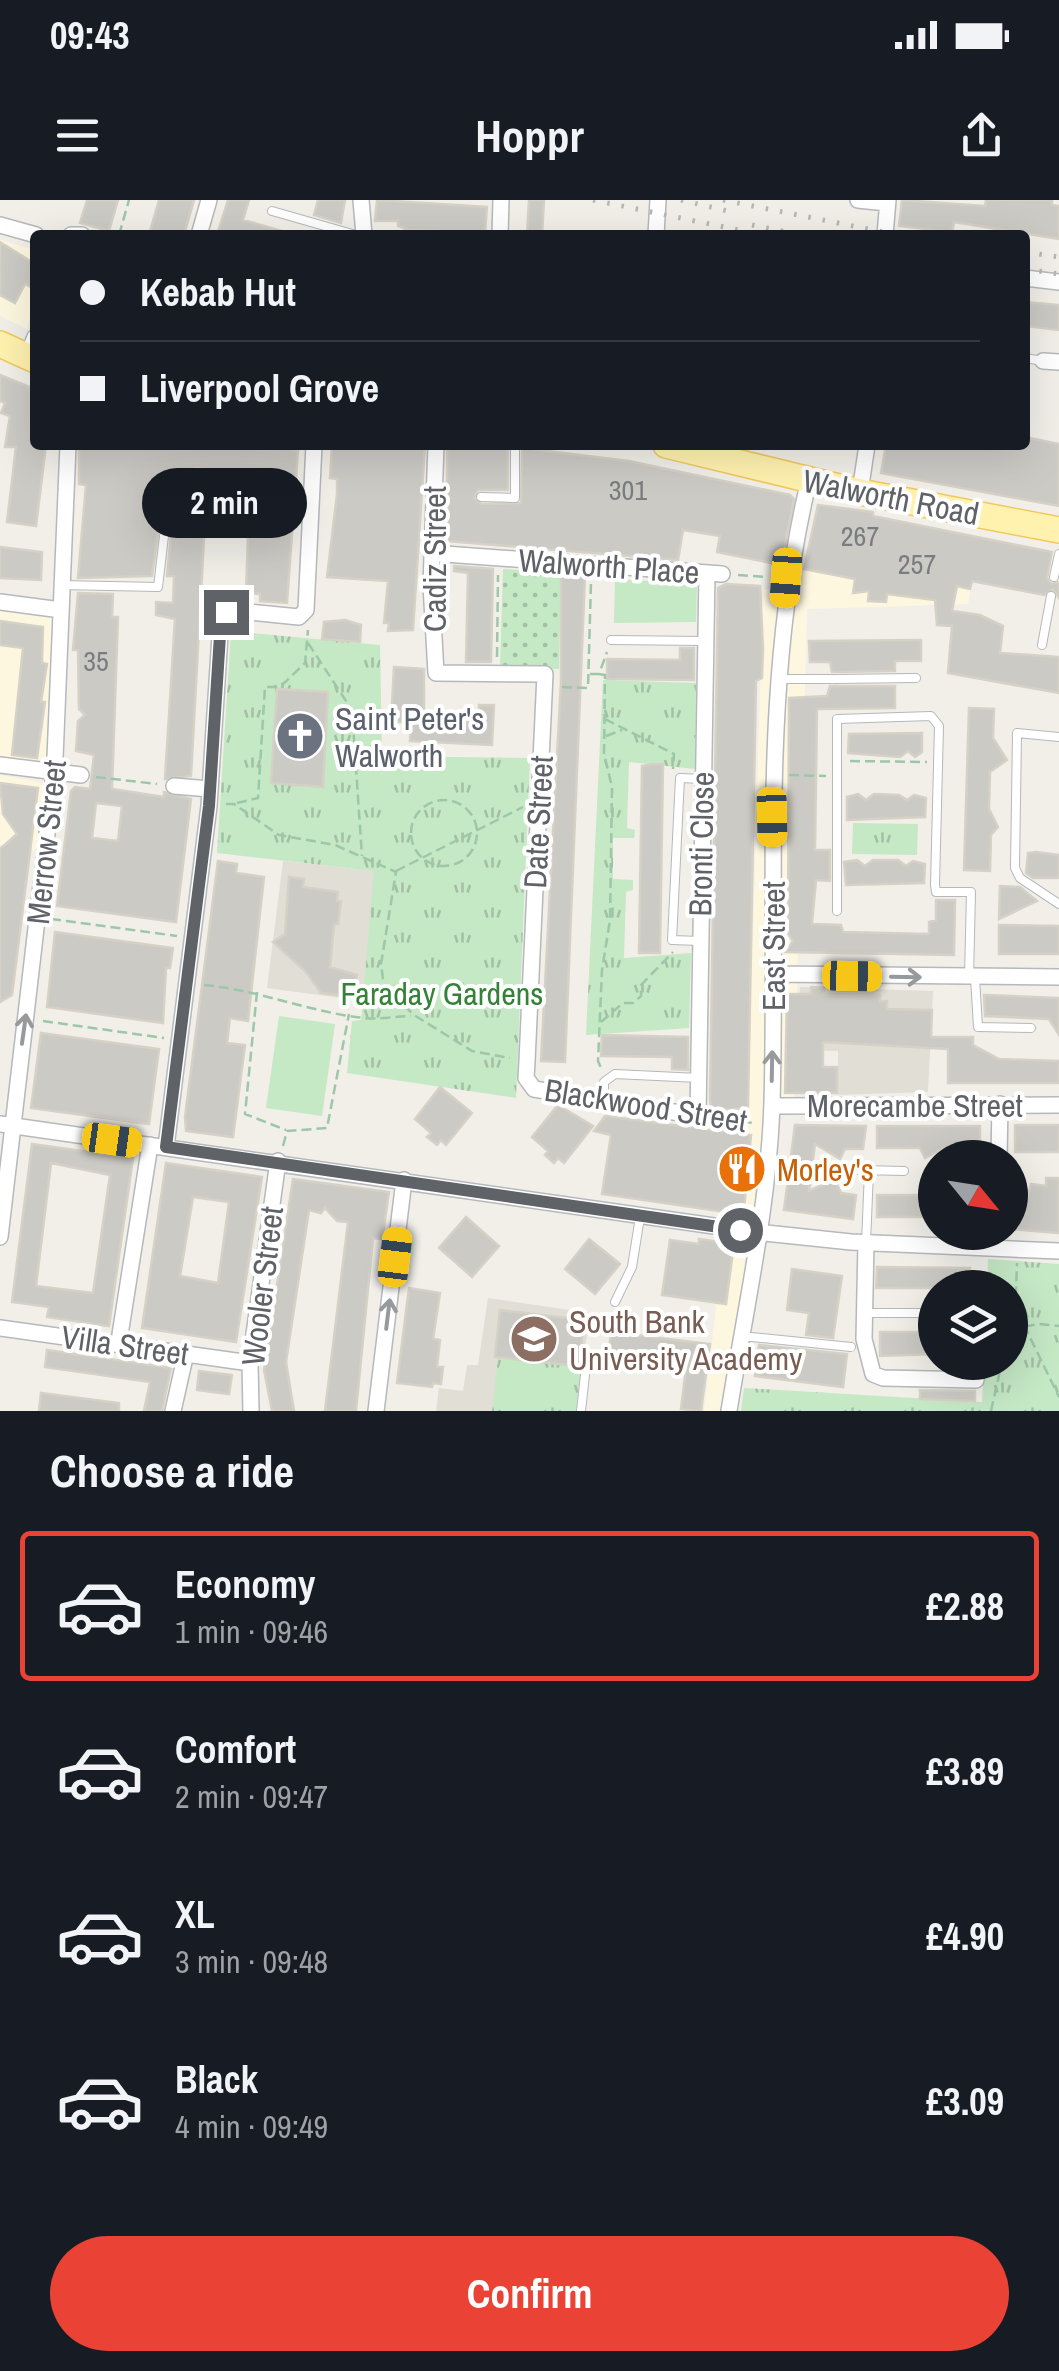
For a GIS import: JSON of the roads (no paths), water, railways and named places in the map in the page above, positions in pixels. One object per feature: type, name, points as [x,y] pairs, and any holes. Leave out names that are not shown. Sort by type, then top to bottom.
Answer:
[{"type":"main road","points":[[0,344],[30,353]]},
{"type":"main road","name":"Walworth Road","points":[[686,450],[860,492],[1059,530]]},
{"type":"street","points":[[200,230],[209,200]]},
{"type":"street","points":[[361,200],[364,230]]},
{"type":"street","points":[[500,230],[501,200]]},
{"type":"street","points":[[656,230],[658,200]]},
{"type":"street","points":[[858,200],[888,202],[885,230]]},
{"type":"street","points":[[0,225],[30,233]]},
{"type":"street","points":[[1030,279],[1059,282]]},
{"type":"street","name":"Merrow Street","points":[[0,1237],[6,1125],[26,1019],[55,766],[68,450]]},
{"type":"street","points":[[119,1341],[180,1040],[210,798],[221,620],[229,610],[303,614],[308,606],[314,450]]},
{"type":"street","name":"Cadiz Street","points":[[436,450],[431,553],[436,673],[545,674]]},
{"type":"street","points":[[860,492],[866,450]]},
{"type":"street","name":"East Street","points":[[729,1411],[772,1106],[772,778],[786,578],[809,480]]},
{"type":"street","name":"Walworth Place","points":[[431,553],[714,573]]},
{"type":"street","name":"Bronti Close","points":[[698,1116],[692,941],[702,779],[703,640],[714,573]]},
{"type":"street","points":[[767,577],[786,578]]},
{"type":"street","points":[[0,602],[61,610]]},
{"type":"street","name":"Date Street","points":[[526,1078],[545,674]]},
{"type":"street","points":[[0,765],[55,766],[81,776]]},
{"type":"street","points":[[174,786],[210,798]]},
{"type":"street","points":[[774,974],[1059,977]]},
{"type":"street","name":"Blackwood Street","points":[[526,1078],[534,1089],[698,1116]]},
{"type":"street","points":[[999,1140],[1000,1104]]},
{"type":"street","name":"Morecambe Street","points":[[772,1106],[1059,1105]]},
{"type":"street","points":[[6,1125],[756,1232],[866,1243],[918,1242]]},
{"type":"street","name":"Wooler Street","points":[[250,1411],[250,1363],[278,1162]]},
{"type":"street","points":[[376,1411],[404,1180]]},
{"type":"street","points":[[866,1243],[865,1344],[871,1371],[878,1377],[918,1378]]},
{"type":"street","points":[[1028,1250],[1059,1252]]},
{"type":"street","name":"Villa Street","points":[[0,1328],[119,1341],[250,1363]]},
{"type":"street","points":[[173,1411],[186,1354]]},
{"type":"lane","points":[[272,211],[338,230]]},
{"type":"lane","points":[[481,498],[515,498],[514,450]]},
{"type":"lane","points":[[60,585],[158,587],[164,536]]},
{"type":"lane","points":[[1054,577],[1059,554]]},
{"type":"lane","points":[[1042,645],[1051,596]]},
{"type":"lane","points":[[611,640],[703,640]]},
{"type":"lane","points":[[779,679],[916,678]]},
{"type":"lane","points":[[838,910],[837,719],[932,716],[939,726],[936,892],[971,892],[972,978],[978,1028],[1031,1028]]},
{"type":"lane","points":[[1059,737],[1017,733],[1015,868],[1020,878],[1059,904]]},
{"type":"lane","points":[[692,941],[672,940],[680,778],[702,779]]},
{"type":"lane","points":[[604,1102],[605,1080],[615,1074],[698,1078]]},
{"type":"lane","points":[[859,1170],[904,1172]]},
{"type":"lane","points":[[866,1243],[869,1171]]},
{"type":"lane","points":[[615,1302],[632,1268],[640,1216]]},
{"type":"lane","points":[[866,1313],[918,1313]]},
{"type":"lane","points":[[740,1336],[850,1347]]},
{"type":"lane","points":[[581,1411],[585,1375]]},
{"type":"railway","points":[[593,200],[739,230]]},
{"type":"railway","points":[[681,200],[736,213]]},
{"type":"railway","points":[[723,200],[873,230]]},
{"type":"railway","points":[[752,225],[776,230]]},
{"type":"railway","points":[[1030,253],[1059,257]]},
{"type":"railway","points":[[1030,270],[1059,274]]},
{"type":"place","name":"Saint Peter's Walworth","points":[[300,736]]},
{"type":"place","name":"Morley's","points":[[742,1169]]},
{"type":"place","name":"South Bank University Academy","points":[[534,1339]]},
{"type":"park label","name":"Faraday Gardens","points":[[442,993]]}]
